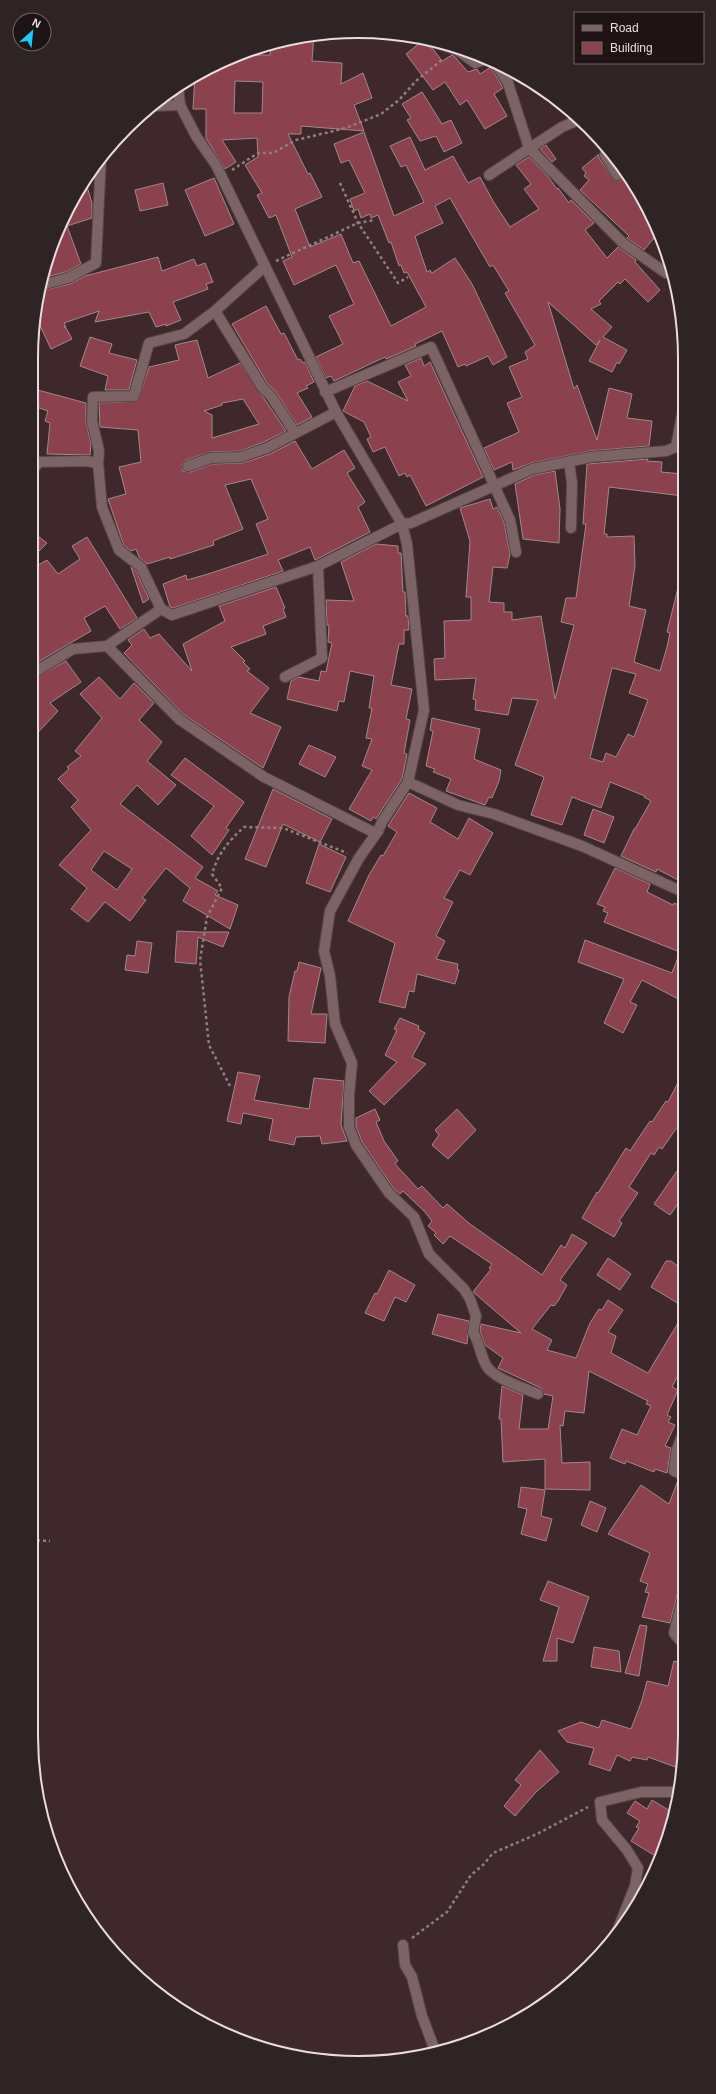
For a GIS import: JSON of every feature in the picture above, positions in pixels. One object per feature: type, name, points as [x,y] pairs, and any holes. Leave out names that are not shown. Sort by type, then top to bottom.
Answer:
[{"type":"street","points":[[467,57],[475,63],[479,62]]},
{"type":"street","points":[[501,71],[508,83],[529,148],[623,243],[666,273]]},
{"type":"street","points":[[179,93],[180,105],[196,136],[221,175],[325,392],[402,524],[407,544],[424,710],[408,782],[378,831],[359,858],[330,911],[324,951],[330,976],[334,1024],[352,1063],[349,1095],[349,1127],[356,1145],[373,1171],[389,1193],[414,1217],[429,1254],[464,1289],[470,1299],[476,1316],[473,1332],[480,1344],[486,1365],[493,1374],[538,1394]]},
{"type":"street","points":[[161,106],[180,105]]},
{"type":"street","points":[[489,175],[562,127],[574,122]]},
{"type":"street","points":[[605,155],[617,175]]},
{"type":"street","points":[[47,283],[68,278],[96,263],[100,168]]},
{"type":"street","points":[[265,266],[215,311],[184,334],[149,344],[134,396],[93,397],[92,421],[99,451],[98,463],[102,507],[119,550],[141,566],[161,609],[172,615],[318,566],[402,524],[411,523],[532,469],[591,457],[666,451],[676,447],[678,436]]},
{"type":"street","points":[[215,311],[262,387],[275,401],[295,433]]},
{"type":"street","points":[[325,392],[431,347],[496,485],[510,520],[516,552]]},
{"type":"street","points":[[188,466],[211,458],[241,456],[267,448],[336,412]]},
{"type":"street","points":[[38,463],[39,462],[88,461],[98,463]]},
{"type":"street","points":[[569,462],[572,483],[571,528]]},
{"type":"street","points":[[285,678],[322,658],[318,566]]},
{"type":"street","points":[[38,670],[73,649],[107,646],[161,609]]},
{"type":"street","points":[[107,646],[178,719],[264,777],[373,832],[378,831]]},
{"type":"street","points":[[408,782],[458,805],[494,814],[582,846],[678,890]]},
{"type":"street","points":[[678,1446],[674,1471],[678,1473]]},
{"type":"street","points":[[678,1617],[674,1633],[678,1638]]},
{"type":"street","points":[[624,1914],[635,1886],[638,1868],[627,1850],[602,1820],[600,1802],[641,1792],[673,1792]]},
{"type":"street","points":[[403,1945],[405,1965],[412,1976],[422,2016],[434,2047]]},
{"type":"path","points":[[221,175],[237,168],[258,153],[273,153],[296,140],[322,132],[346,128],[381,114],[399,100],[422,75],[453,53]]},
{"type":"path","points":[[340,183],[358,223],[398,283],[408,277]]},
{"type":"path","points":[[265,266],[358,223],[374,220]]},
{"type":"path","points":[[230,1086],[209,1046],[200,960],[207,917],[222,888],[212,874],[226,843],[244,827],[283,828],[359,858]]},
{"type":"path","points":[[38,1540],[50,1541]]},
{"type":"path","points":[[403,1945],[447,1912],[471,1875],[483,1865],[493,1853],[537,1834],[600,1802]]},
{"type":"building","points":[[313,41],[312,61],[342,63],[341,84],[363,73],[372,98],[354,105],[364,131],[301,126],[301,134],[288,134],[308,174],[310,173],[322,197],[295,209],[310,247],[341,234],[353,263],[359,261],[391,326],[426,307],[407,272],[404,273],[401,265],[399,266],[391,242],[389,243],[378,215],[371,218],[370,214],[361,218],[358,209],[354,211],[350,199],[365,193],[349,160],[341,163],[334,144],[364,132],[394,216],[424,202],[406,165],[401,167],[390,146],[410,137],[425,170],[453,156],[468,183],[480,177],[493,201],[510,227],[539,209],[524,189],[531,184],[516,165],[529,157],[547,175],[569,203],[571,200],[594,223],[585,230],[607,258],[618,247],[636,260],[635,262],[660,290],[648,302],[625,279],[620,284],[618,282],[599,301],[601,304],[591,309],[612,327],[603,337],[627,350],[619,364],[617,362],[612,372],[589,361],[600,340],[596,345],[548,302],[574,389],[577,385],[597,440],[609,388],[632,394],[627,418],[652,421],[649,446],[590,451],[531,463],[513,470],[512,462],[494,470],[484,448],[519,432],[507,403],[522,397],[509,367],[528,359],[525,352],[535,345],[505,293],[509,291],[493,265],[490,267],[450,198],[435,206],[443,223],[415,236],[427,272],[430,270],[432,273],[455,258],[472,284],[507,357],[493,365],[488,356],[466,366],[465,364],[458,367],[442,331],[415,344],[416,346],[386,359],[385,357],[334,381],[331,376],[326,378],[316,357],[343,344],[329,316],[354,304],[336,265],[294,285],[283,261],[292,257],[276,215],[269,218],[257,195],[262,193],[245,165],[258,157],[257,138],[222,140],[236,162],[225,169],[206,138],[206,109],[193,109],[195,83],[236,62],[255,55],[270,55],[270,50]],"holes":[[[235,81],[263,82],[262,113],[234,113]]]},
{"type":"building","points":[[420,44],[433,49],[442,61],[452,55],[454,56],[468,72],[477,69],[480,74],[491,67],[503,88],[494,94],[507,116],[485,129],[467,100],[460,105],[445,82],[433,90],[406,54]]},
{"type":"building","points":[[422,92],[442,124],[451,120],[462,143],[444,152],[436,136],[420,141],[407,120],[411,118],[402,104]]},
{"type":"building","points":[[546,145],[556,159],[552,162],[540,149]]},
{"type":"building","points":[[599,154],[599,158],[614,180],[621,180],[622,177],[645,216],[655,237],[644,250],[627,238],[629,236],[580,190],[589,180],[584,176],[586,173],[582,168]]},
{"type":"building","points":[[214,178],[234,224],[205,236],[185,190]]},
{"type":"building","points":[[163,183],[168,205],[140,211],[135,190]]},
{"type":"building","points":[[87,188],[92,203],[92,218],[67,226],[81,264],[66,272],[49,276],[62,236],[71,216]]},
{"type":"building","points":[[158,257],[162,271],[194,259],[197,266],[205,263],[213,282],[206,284],[208,289],[173,302],[181,320],[166,326],[166,324],[156,327],[149,312],[95,322],[99,311],[64,323],[66,327],[64,327],[72,339],[51,349],[40,326],[45,290],[70,284],[85,276]]},
{"type":"building","points":[[266,306],[281,334],[284,333],[298,360],[300,359],[303,363],[305,362],[314,382],[306,386],[308,388],[297,393],[312,417],[297,425],[276,392],[267,383],[232,324]]},
{"type":"building","points":[[90,337],[112,344],[109,353],[137,360],[129,390],[105,390],[108,376],[80,366]]},
{"type":"building","points":[[197,340],[208,378],[240,363],[286,431],[264,442],[240,451],[211,452],[186,460],[182,464],[183,471],[190,472],[212,464],[243,463],[270,454],[295,441],[312,469],[344,450],[355,468],[347,473],[365,502],[358,507],[370,532],[315,560],[310,547],[278,560],[283,571],[173,608],[170,607],[163,584],[186,575],[187,580],[208,574],[268,554],[256,524],[268,519],[251,479],[225,485],[243,529],[213,541],[214,545],[170,559],[170,557],[147,564],[139,557],[136,549],[131,551],[124,546],[108,499],[126,494],[119,467],[141,462],[138,430],[100,427],[99,403],[138,401],[149,367],[179,360],[175,345]],"holes":[[[243,399],[259,424],[212,438],[212,415],[204,411],[222,405],[222,403]]]},
{"type":"building","points":[[421,358],[424,366],[430,362],[483,477],[426,506],[410,475],[407,477],[405,473],[399,476],[385,447],[373,452],[367,439],[371,437],[364,422],[343,411],[355,386],[367,381],[408,401],[398,382],[411,376],[405,365]]},
{"type":"building","points":[[38,390],[86,403],[86,421],[91,444],[90,455],[47,454],[50,423],[45,421],[48,411],[38,407]]},
{"type":"building","points":[[648,459],[647,461],[662,462],[661,472],[678,474],[678,495],[609,487],[604,534],[607,534],[607,537],[634,536],[635,566],[629,606],[646,610],[634,662],[660,671],[667,647],[670,633],[667,632],[678,588],[678,880],[657,869],[656,872],[621,856],[634,829],[651,801],[644,797],[645,796],[610,782],[601,808],[572,797],[562,825],[531,815],[544,777],[515,765],[538,700],[512,698],[508,715],[475,710],[476,700],[473,699],[476,678],[435,680],[434,659],[445,658],[444,621],[471,620],[471,597],[466,597],[470,541],[460,508],[490,499],[493,509],[497,507],[504,522],[510,554],[507,568],[493,567],[489,602],[504,603],[504,612],[512,612],[512,620],[541,616],[555,699],[574,625],[561,622],[566,598],[576,598],[586,524],[583,524],[587,464]],"holes":[[[612,668],[636,674],[629,693],[648,700],[634,737],[628,734],[616,757],[606,753],[603,762],[590,758]]]},
{"type":"building","points":[[555,471],[560,509],[559,543],[523,539],[515,484],[534,475]]},
{"type":"building","points":[[38,536],[47,543],[38,552]]},
{"type":"building","points":[[87,537],[137,618],[120,629],[105,606],[84,618],[91,631],[38,662],[38,565],[47,560],[58,574],[80,559],[72,546]]},
{"type":"building","points":[[376,544],[398,546],[398,553],[401,553],[403,592],[405,592],[406,616],[408,616],[409,630],[404,630],[404,644],[399,644],[391,685],[412,689],[406,719],[410,720],[404,753],[407,754],[402,779],[376,819],[373,817],[371,821],[349,809],[372,770],[362,766],[372,739],[366,738],[372,708],[369,708],[374,676],[350,671],[344,702],[339,701],[337,711],[287,699],[291,681],[299,677],[319,681],[321,671],[326,672],[332,643],[328,642],[329,625],[327,625],[326,600],[354,601],[341,562]]},
{"type":"building","points":[[131,567],[136,571],[149,599],[143,603]]},
{"type":"building","points":[[276,587],[285,608],[283,609],[286,617],[263,626],[266,634],[231,647],[245,661],[243,662],[250,669],[247,671],[269,688],[250,713],[281,727],[263,768],[183,714],[124,653],[132,645],[128,640],[144,629],[150,638],[159,634],[192,671],[183,644],[225,621],[219,606]]},
{"type":"building","points":[[66,661],[81,682],[50,703],[58,711],[38,732],[38,676]]},
{"type":"building","points":[[99,677],[120,699],[134,683],[154,703],[139,720],[162,742],[147,761],[176,785],[158,805],[137,785],[120,804],[203,867],[195,878],[218,891],[215,895],[238,905],[230,929],[183,901],[190,888],[166,868],[142,898],[146,900],[130,921],[105,902],[88,922],[71,909],[87,888],[59,865],[91,830],[71,807],[78,800],[58,779],[69,769],[67,767],[81,756],[75,751],[102,718],[80,694]],"holes":[[[104,851],[132,869],[117,890],[91,870]]]},
{"type":"building","points":[[432,718],[480,729],[474,759],[501,770],[499,781],[492,798],[489,797],[485,805],[446,791],[451,779],[433,772],[435,769],[426,766],[433,731],[430,730]]},
{"type":"building","points":[[309,745],[336,757],[325,777],[299,764]]},
{"type":"building","points":[[185,758],[244,802],[226,828],[229,830],[212,855],[191,836],[214,806],[171,775]]},
{"type":"building","points":[[273,789],[332,819],[320,842],[283,824],[266,867],[245,859]]},
{"type":"building","points":[[409,793],[437,808],[430,822],[458,839],[469,818],[493,833],[470,875],[460,870],[444,898],[453,902],[436,936],[445,941],[436,959],[458,964],[457,969],[459,970],[455,984],[417,974],[414,992],[409,991],[405,1008],[379,1002],[395,943],[348,921],[369,875],[381,855],[383,856],[397,832],[388,826]]},
{"type":"building","points":[[593,809],[614,817],[604,843],[584,835]]},
{"type":"building","points":[[319,844],[346,857],[330,892],[306,883]]},
{"type":"building","points":[[615,868],[650,884],[647,892],[673,905],[674,903],[678,905],[678,951],[604,922],[608,913],[603,911],[605,907],[597,904]]},
{"type":"building","points":[[177,931],[229,932],[223,947],[198,937],[196,964],[175,962]]},
{"type":"building","points":[[585,940],[672,973],[678,957],[678,999],[642,980],[630,1002],[637,1005],[623,1033],[604,1023],[624,979],[578,962]]},
{"type":"building","points":[[137,941],[152,943],[148,973],[125,970],[127,955],[135,956]]},
{"type":"building","points":[[299,962],[321,968],[311,1014],[327,1014],[325,1043],[288,1041],[289,997],[295,971],[297,971]]},
{"type":"building","points":[[400,1018],[419,1026],[418,1029],[425,1033],[412,1057],[426,1064],[384,1105],[369,1091],[397,1062],[385,1055],[397,1030],[394,1029]]},
{"type":"building","points":[[238,1072],[260,1076],[254,1100],[309,1109],[314,1078],[344,1081],[341,1125],[347,1141],[322,1144],[320,1136],[296,1137],[294,1145],[269,1140],[273,1119],[243,1113],[241,1124],[227,1121]]},
{"type":"building","points":[[678,1083],[678,1126],[662,1149],[659,1147],[654,1155],[651,1153],[629,1187],[638,1193],[619,1221],[622,1223],[614,1237],[582,1218],[626,1148],[630,1151],[650,1121],[652,1122],[666,1101],[668,1102]]},
{"type":"building","points":[[375,1109],[380,1120],[376,1122],[384,1141],[398,1161],[395,1163],[396,1165],[418,1189],[422,1186],[443,1208],[447,1204],[470,1224],[542,1275],[561,1245],[565,1248],[572,1234],[587,1243],[560,1280],[567,1285],[558,1301],[554,1306],[551,1305],[532,1329],[552,1340],[547,1350],[576,1358],[590,1323],[599,1309],[602,1310],[608,1300],[623,1310],[608,1332],[616,1336],[611,1353],[648,1373],[678,1323],[678,1376],[672,1387],[678,1390],[667,1415],[671,1417],[668,1422],[675,1425],[665,1446],[671,1448],[667,1473],[655,1469],[654,1472],[626,1461],[625,1464],[610,1458],[622,1429],[637,1435],[651,1406],[646,1404],[648,1401],[589,1371],[584,1413],[565,1411],[563,1426],[560,1425],[562,1463],[590,1462],[590,1490],[545,1489],[545,1459],[503,1462],[501,1419],[499,1419],[502,1386],[523,1395],[519,1429],[548,1429],[553,1396],[544,1394],[541,1388],[498,1368],[503,1358],[485,1345],[480,1331],[481,1324],[521,1333],[473,1292],[491,1269],[489,1268],[492,1264],[450,1236],[443,1244],[434,1235],[436,1233],[428,1226],[432,1221],[403,1191],[400,1194],[394,1189],[362,1142],[356,1126],[356,1118]]},
{"type":"building","points":[[457,1109],[476,1130],[448,1159],[432,1145],[439,1135],[435,1130]]},
{"type":"building","points":[[678,1170],[678,1204],[670,1215],[654,1204]]},
{"type":"building","points":[[608,1258],[631,1274],[620,1290],[597,1275]]},
{"type":"building","points":[[666,1261],[671,1261],[678,1266],[678,1303],[651,1287]]},
{"type":"building","points":[[389,1270],[415,1285],[406,1302],[395,1297],[384,1321],[365,1313],[375,1293],[377,1294]]},
{"type":"building","points":[[438,1314],[469,1321],[467,1344],[432,1334]]},
{"type":"building","points":[[678,1480],[678,1592],[670,1623],[642,1617],[649,1593],[645,1592],[648,1584],[640,1581],[650,1553],[608,1534],[641,1485],[669,1504]]},
{"type":"building","points":[[521,1487],[545,1490],[541,1516],[552,1519],[546,1541],[521,1534],[527,1509],[518,1507]]},
{"type":"building","points":[[590,1501],[606,1508],[597,1532],[581,1525]]},
{"type":"building","points":[[548,1581],[589,1597],[573,1643],[557,1638],[557,1661],[543,1661],[559,1607],[540,1600]]},
{"type":"building","points":[[640,1625],[647,1626],[639,1676],[625,1673]]},
{"type":"building","points":[[594,1647],[619,1651],[621,1672],[591,1667]]},
{"type":"building","points":[[674,1661],[678,1662],[678,1736],[676,1767],[648,1757],[647,1760],[632,1757],[630,1761],[617,1755],[610,1771],[589,1764],[594,1748],[567,1742],[558,1731],[581,1722],[599,1728],[602,1720],[631,1729],[642,1700],[647,1681],[668,1686]]},
{"type":"building","points":[[540,1750],[559,1772],[536,1792],[515,1816],[504,1806],[521,1785],[515,1780]]},
{"type":"building","points":[[652,1800],[669,1810],[655,1856],[631,1841],[639,1828],[636,1827],[640,1821],[627,1813],[635,1801],[647,1809]]}]
